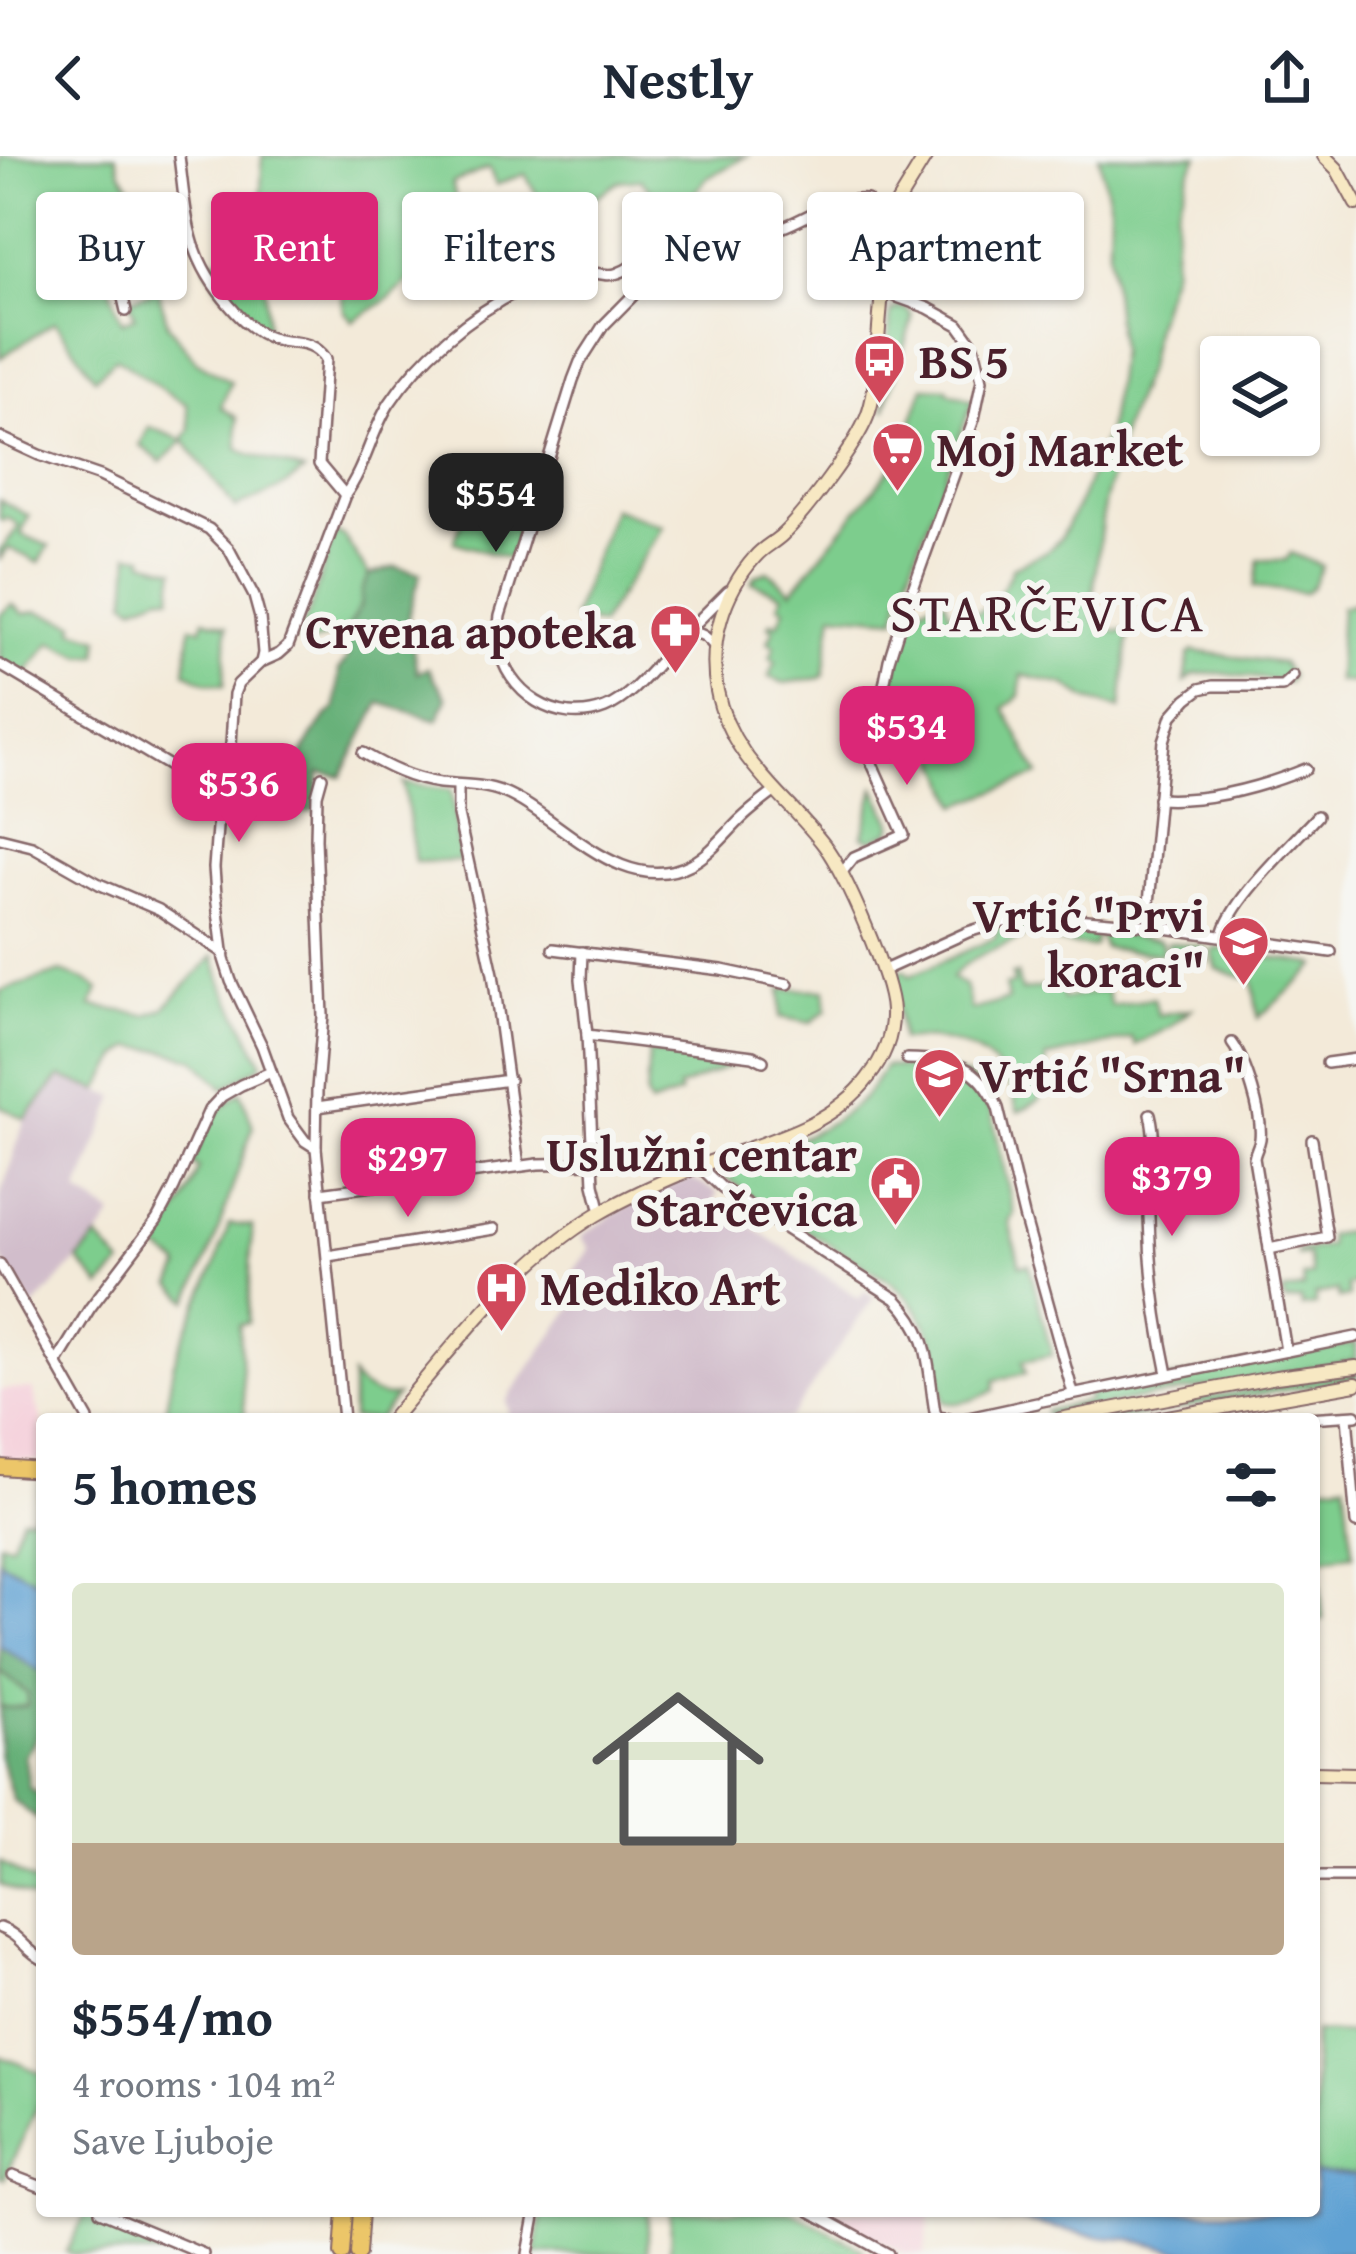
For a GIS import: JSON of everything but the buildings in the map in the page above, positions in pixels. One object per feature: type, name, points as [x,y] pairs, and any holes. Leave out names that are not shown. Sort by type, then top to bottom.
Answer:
[{"type":"main road","points":[[0,1467],[36,1470]]},
{"type":"main road","points":[[342,2254],[345,2217]]},
{"type":"main road","points":[[358,2254],[361,2217]]},
{"type":"street","points":[[178,156],[188,232],[213,284],[246,323],[275,339],[302,342],[321,351],[327,368],[319,464],[345,495]]},
{"type":"street","points":[[904,192],[926,156]]},
{"type":"street","points":[[1328,157],[1356,204]]},
{"type":"street","points":[[125,311],[104,216],[108,201],[188,232]]},
{"type":"street","points":[[316,1148],[289,1118],[231,981],[224,953],[214,868],[234,694],[261,662],[285,649],[292,639],[345,495],[388,406],[412,376],[446,342],[525,288],[574,272],[622,271]]},
{"type":"street","points":[[628,300],[580,362],[500,616],[497,641],[504,664],[513,682],[542,706],[578,712],[606,707],[624,696],[732,587],[755,556],[781,537],[865,422],[872,402],[882,300]]},
{"type":"street","points":[[842,872],[854,856],[904,835],[870,759],[871,751],[902,617],[974,419],[982,380],[974,346],[959,325],[906,300]]},
{"type":"street","points":[[0,436],[100,476],[217,535],[254,596],[261,662]]},
{"type":"street","points":[[397,1413],[517,1277],[570,1232],[601,1212],[699,1166],[831,1113],[871,1075],[889,1037],[892,1009],[882,971],[842,872],[824,843],[747,760],[727,724],[717,689],[715,646],[732,587]]},
{"type":"street","points":[[682,638],[698,632],[715,646]]},
{"type":"street","points":[[0,664],[220,796]]},
{"type":"street","points":[[1150,926],[1157,799],[1172,716],[1201,689],[1282,686],[1293,676]]},
{"type":"street","points":[[363,753],[414,778],[501,791],[606,859],[653,871],[691,864],[774,792]]},
{"type":"street","points":[[1157,799],[1204,798],[1245,790],[1306,769]]},
{"type":"street","points":[[322,777],[316,839],[323,1016],[316,1148],[342,1413]]},
{"type":"street","points":[[458,785],[458,815],[494,974],[519,1166]]},
{"type":"street","points":[[1222,936],[1238,904],[1317,816]]},
{"type":"street","points":[[0,838],[32,846],[99,884],[159,910],[224,953]]},
{"type":"street","points":[[882,971],[968,932],[1027,918],[1082,918],[1331,952]]},
{"type":"street","points":[[553,949],[722,970],[788,984]]},
{"type":"street","points":[[582,952],[594,1184],[601,1212]]},
{"type":"street","points":[[587,1035],[763,1061]]},
{"type":"street","points":[[1232,1043],[1248,1070],[1254,1099],[1260,1139],[1254,1158],[1286,1351]]},
{"type":"street","points":[[908,1059],[960,1065],[981,1078],[992,1094],[1073,1393]]},
{"type":"street","points":[[1328,1063],[1356,1059]]},
{"type":"street","points":[[57,1362],[99,1294],[157,1220],[209,1110],[241,1084],[271,1072]]},
{"type":"street","points":[[316,1107],[509,1080]]},
{"type":"street","points":[[1150,1114],[1155,1153],[1149,1235],[1168,1374]]},
{"type":"street","points":[[1269,1249],[1327,1237],[1312,1140]]},
{"type":"street","points":[[320,1193],[519,1166],[593,1163]]},
{"type":"street","points":[[699,1166],[722,1187],[909,1312],[922,1335],[932,1392],[942,1413]]},
{"type":"street","points":[[328,1256],[494,1229]]},
{"type":"street","points":[[0,1264],[85,1413]]},
{"type":"street","points":[[991,1413],[1356,1337]]},
{"type":"street","points":[[1091,1413],[1276,1377],[1356,1367]]},
{"type":"street","points":[[1203,1413],[1356,1384]]},
{"type":"street","points":[[1320,1418],[1352,1416],[1356,1523]]},
{"type":"street","points":[[1320,1773],[1356,1774]]},
{"type":"street","points":[[1320,1877],[1356,1877]]},
{"type":"street","points":[[0,1928],[16,1934],[36,1955]]},
{"type":"street","points":[[13,2176],[36,2185]]},
{"type":"street","points":[[114,2217],[202,2254]]},
{"type":"street","points":[[528,2254],[535,2217]]},
{"type":"street","points":[[820,2217],[888,2254]]},
{"type":"shaded area","points":[[60,1076],[116,1097],[78,1192],[113,1215],[98,1238],[33,1308],[0,1256],[0,1198],[25,1119]]},
{"type":"shaded area","points":[[690,1178],[718,1193],[714,1201],[859,1298],[865,1291],[874,1297],[793,1413],[508,1413],[506,1401],[584,1291],[569,1277],[590,1249],[581,1236],[631,1204]]},
{"type":"shaded area","points":[[33,1389],[39,1413],[36,1461],[0,1459],[0,1390]]},
{"type":"shaded area","points":[[834,2217],[930,2217],[924,2254],[905,2254]]},
{"type":"green space","points":[[0,156],[116,156],[134,192],[36,192],[36,300],[114,300],[122,322],[135,317],[129,300],[161,300],[168,325],[196,361],[231,382],[221,407],[237,418],[238,448],[304,471],[285,486],[235,508],[184,441],[161,462],[140,445],[149,427],[183,440],[190,429],[187,404],[116,358],[95,378],[55,322],[0,358]]},
{"type":"green space","points":[[262,156],[746,156],[706,179],[695,192],[650,192],[641,179],[620,181],[598,196],[598,192],[535,192],[525,174],[496,185],[489,168],[452,183],[454,192],[402,192],[402,287],[353,321],[342,300],[378,300],[378,192],[261,192]]},
{"type":"green space","points":[[1099,156],[1198,156],[1177,211],[1173,267],[1104,504],[1092,602],[1098,624],[1129,632],[1121,709],[1088,700],[1065,685],[1022,675],[1020,696],[1004,708],[1039,775],[958,805],[920,713],[884,727],[889,692],[908,614],[945,600],[950,613],[966,620],[975,615],[994,599],[1013,567],[1047,551],[1060,539],[1081,499],[1106,435],[1119,350],[1109,251],[1110,206]]},
{"type":"green space","points":[[266,300],[267,333],[249,319],[233,302]]},
{"type":"green space","points":[[899,307],[912,315],[911,323],[885,411],[890,318]]},
{"type":"green space","points":[[924,387],[947,388],[973,401],[896,618],[833,613],[821,678],[784,683],[769,677],[776,661],[770,658],[775,646],[768,642],[774,629],[769,626],[778,624],[785,608],[779,605],[783,595],[752,582],[768,571],[792,591],[891,468]]},
{"type":"green space","points":[[481,483],[531,498],[509,559],[454,542]]},
{"type":"green space","points":[[0,500],[29,516],[21,534],[49,546],[39,563],[9,548],[0,559],[0,551],[19,526],[7,517],[0,519]]},
{"type":"green space","points":[[613,508],[663,526],[600,625],[573,617]]},
{"type":"green space","points":[[335,532],[344,537],[369,575],[345,645],[327,637],[309,644],[297,640]]},
{"type":"green space","points":[[1291,553],[1322,566],[1312,587],[1304,593],[1254,587],[1259,560],[1286,560]]},
{"type":"green space","points":[[130,554],[175,569],[171,596],[134,606],[127,601]]},
{"type":"green space","points":[[395,567],[421,573],[408,617],[417,673],[428,668],[447,698],[438,720],[380,703],[342,776],[320,773],[314,811],[278,814],[309,743],[336,708],[339,670],[347,659],[345,631],[360,607],[369,575]]},
{"type":"green space","points":[[1356,603],[1356,683],[1337,681],[1341,607]]},
{"type":"green space","points":[[12,604],[24,614],[37,611],[75,623],[74,630],[100,638],[98,655],[83,656],[51,642],[25,675],[0,660],[0,615]]},
{"type":"green space","points":[[204,619],[227,626],[224,686],[185,672],[191,626],[202,628]]},
{"type":"green space","points":[[1193,651],[1282,663],[1291,676],[1288,682],[1194,674],[1185,682]]},
{"type":"green space","points":[[403,783],[451,790],[461,861],[415,862]]},
{"type":"green space","points":[[875,788],[893,824],[890,832],[871,840],[863,836]]},
{"type":"green space","points":[[1066,920],[1073,931],[1094,934],[1095,945],[1054,941],[1035,931],[1038,921]]},
{"type":"green space","points":[[1018,923],[1024,927],[1024,937],[975,958],[952,978],[965,985],[971,1010],[1008,1000],[1005,986],[1014,984],[1012,975],[1017,974],[1021,991],[1060,984],[1063,999],[1106,990],[1111,1006],[1154,998],[1158,1015],[1191,1009],[1170,1027],[1135,1045],[1132,1038],[1046,1058],[1047,1087],[1039,1090],[1040,1100],[1018,1112],[1000,1071],[977,1052],[948,1042],[901,1040],[893,973],[905,970],[910,976],[995,938],[1000,927]]},
{"type":"green space","points":[[1099,935],[1158,940],[1163,954],[1104,948]]},
{"type":"green space","points":[[1168,942],[1207,949],[1207,962],[1171,957]]},
{"type":"green space","points":[[1216,948],[1242,952],[1245,978],[1217,969],[1212,952]]},
{"type":"green space","points":[[214,956],[260,1066],[224,1088],[195,1059],[132,1047],[119,1057],[99,1090],[60,1077],[25,1119],[0,1106],[0,991],[61,972],[99,989],[91,1006],[147,1015],[163,1009]]},
{"type":"green space","points":[[1249,956],[1317,966],[1258,1018]]},
{"type":"green space","points":[[781,989],[825,990],[827,1010],[810,1023],[780,1017]]},
{"type":"green space","points":[[649,1052],[735,1064],[650,1105],[646,1097]]},
{"type":"green space","points":[[885,1066],[951,1071],[980,1087],[992,1114],[1020,1265],[1029,1264],[1052,1355],[1023,1361],[1026,1373],[995,1380],[994,1391],[963,1402],[944,1402],[932,1340],[900,1289],[724,1176],[725,1165],[798,1139],[849,1111]]},
{"type":"green space","points":[[241,1092],[253,1127],[189,1301],[172,1285],[179,1264],[156,1248],[184,1203],[199,1168],[192,1164],[210,1123]]},
{"type":"green space","points":[[229,1224],[252,1226],[248,1323],[239,1325],[245,1413],[165,1413],[179,1348]]},
{"type":"green space","points":[[1356,1230],[1356,1284],[1347,1286],[1349,1297],[1339,1299],[1337,1291],[1315,1295],[1315,1305],[1285,1302],[1283,1292],[1304,1288],[1303,1277],[1312,1275],[1308,1255],[1297,1252],[1329,1246],[1328,1235]]},
{"type":"green space","points":[[98,1238],[122,1265],[101,1287],[78,1260]]},
{"type":"green space","points":[[1356,1343],[1356,1360],[1045,1413],[1089,1401],[1087,1395]]},
{"type":"green space","points":[[1356,1373],[1356,1378],[1152,1413],[1123,1413]]},
{"type":"green space","points":[[352,1377],[371,1392],[396,1396],[383,1413],[352,1413]]},
{"type":"green space","points":[[1345,1482],[1353,1554],[1320,1558],[1320,1484]]},
{"type":"green space","points":[[36,1502],[36,1580],[0,1561],[0,1542],[11,1544],[22,1517],[32,1517]]},
{"type":"green space","points":[[0,1646],[36,1669],[36,1739],[25,1756],[29,1788],[36,1792],[36,1818],[13,1800],[0,1756],[0,1706],[27,1706],[28,1694],[0,1671]]},
{"type":"green space","points":[[0,1671],[28,1693],[27,1706],[0,1706]]},
{"type":"green space","points":[[0,1862],[36,1883],[36,1900],[0,1884]]},
{"type":"green space","points":[[1320,2032],[1356,2034],[1356,2176],[1320,2174]]},
{"type":"green space","points":[[0,2056],[36,2071],[36,2110],[4,2179],[0,2177]]},
{"type":"green space","points":[[84,2217],[95,2217],[182,2254],[72,2254],[66,2251]]},
{"type":"green space","points":[[541,2217],[648,2217],[648,2254],[535,2254]]},
{"type":"green space","points":[[671,2217],[802,2217],[864,2254],[670,2254]]},
{"type":"water","points":[[0,1561],[36,1580],[36,1669],[0,1646]]},
{"type":"water","points":[[1320,2174],[1356,2176],[1356,2254],[1180,2251],[1018,2221],[975,2217],[1320,2217]]},
{"type":"place","name":"BS 5","points":[[880,406]]},
{"type":"place","name":"Moj Market","points":[[897,494]]},
{"type":"place","name":"Crvena apoteka","points":[[675,676]]},
{"type":"place","name":"Vrtić \"Prvi koraci\"","points":[[1244,988]]},
{"type":"place","name":"Vrtić \"Srna\"","points":[[940,1120]]},
{"type":"place","name":"Uslužni centar Starčevica","points":[[896,1227]]},
{"type":"place","name":"Mediko Art","points":[[501,1333]]},
{"type":"district","name":"STARČEVICA","points":[[1048,611]]}]
